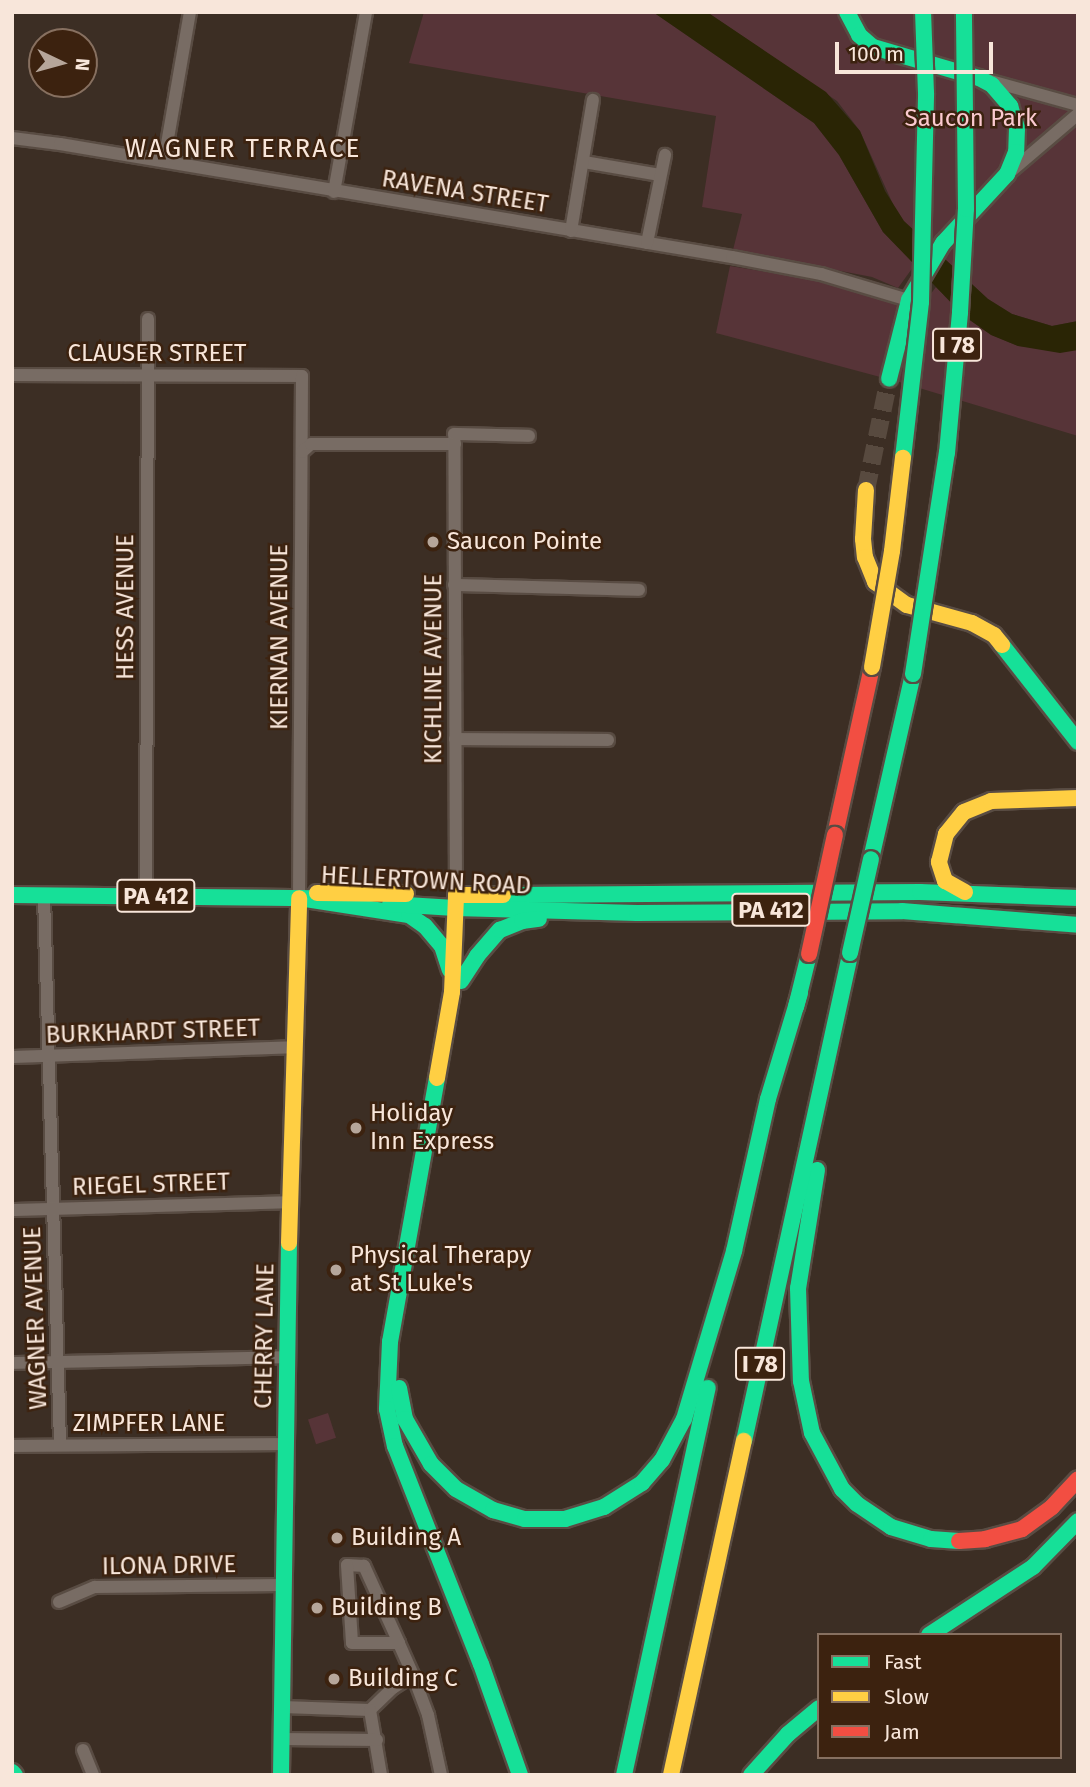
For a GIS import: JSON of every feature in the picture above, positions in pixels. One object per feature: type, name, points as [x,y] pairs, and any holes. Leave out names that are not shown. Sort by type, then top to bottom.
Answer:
[{"type":"main road","points":[[847,12],[859,35],[873,47],[979,78],[998,90],[1016,121],[1016,152],[1002,180],[943,243],[909,300],[898,334],[889,379]]},
{"type":"main road","name":"I 78","points":[[624,1775],[722,1321],[800,993],[872,667],[892,551],[921,302],[926,93],[923,12]]},
{"type":"main road","name":"I 78","points":[[671,1775],[855,954],[871,859],[913,674],[933,558],[947,453],[960,312],[966,174],[964,12]]},
{"type":"main road","points":[[866,490],[863,539],[865,556],[875,582],[907,605],[972,623],[994,635],[1078,742]]},
{"type":"main road","points":[[986,894],[953,887],[942,875],[942,845],[956,820],[972,807],[990,802],[1078,798]]},
{"type":"main road","name":"HELLERTOWN ROAD","points":[[299,898],[460,901],[757,892],[986,894],[1078,898]]},
{"type":"main road","name":"PA 412","points":[[12,895],[299,898]]},
{"type":"main road","points":[[299,898],[399,912],[417,920],[445,953],[457,986]]},
{"type":"main road","name":"CHERRY LANE","points":[[281,1775],[285,1444],[299,898]]},
{"type":"main road","points":[[460,901],[456,1033],[398,1370],[400,1394],[410,1430],[441,1477],[466,1496],[493,1510],[537,1520],[565,1519],[592,1512],[630,1492],[658,1466],[679,1432],[734,1251],[768,1099],[800,993]]},
{"type":"main road","name":"HELLERTOWN ROAD","points":[[460,901],[577,912],[912,911],[1078,925]]},
{"type":"main road","points":[[520,1775],[481,1664],[395,1446],[387,1409],[390,1342],[457,986],[499,930],[522,921],[577,912]]},
{"type":"main road","points":[[1029,920],[1054,927],[1078,940]]},
{"type":"main road","points":[[855,954],[798,1288],[801,1381],[812,1433],[831,1472],[857,1504],[891,1527],[931,1539],[985,1539],[1022,1529],[1052,1507],[1078,1479]]},
{"type":"main road","points":[[932,1633],[1033,1567],[1049,1554],[1078,1521]]},
{"type":"main road","points":[[751,1775],[788,1734],[817,1710]]},
{"type":"street","points":[[164,161],[190,12]]},
{"type":"street","points":[[334,192],[366,12]]},
{"type":"street","points":[[979,78],[1078,105]]},
{"type":"street","points":[[571,230],[593,100]]},
{"type":"street","points":[[1002,180],[1078,114]]},
{"type":"street","name":"RAVENA STREET","points":[[12,138],[164,161],[821,274],[909,300]]},
{"type":"street","points":[[648,243],[665,155]]},
{"type":"street","points":[[584,162],[660,175]]},
{"type":"street","name":"HESS AVENUE","points":[[146,895],[148,319]]},
{"type":"street","name":"CLAUSER STREET","points":[[12,374],[302,376]]},
{"type":"street","name":"KIERNAN AVENUE","points":[[299,898],[302,376]]},
{"type":"street","points":[[302,452],[312,444],[455,443],[454,434],[529,436]]},
{"type":"street","name":"KICHLINE AVENUE","points":[[455,443],[455,739],[460,901]]},
{"type":"street","points":[[454,585],[639,590]]},
{"type":"street","points":[[455,739],[608,740]]},
{"type":"street","name":"WAGNER AVENUE","points":[[44,895],[60,1445]]},
{"type":"street","name":"BURKHARDT STREET","points":[[12,1057],[294,1047]]},
{"type":"street","name":"RIEGEL STREET","points":[[12,1210],[290,1202]]},
{"type":"street","points":[[12,1363],[288,1357]]},
{"type":"street","name":"ZIMPFER LANE","points":[[12,1446],[285,1444]]},
{"type":"street","points":[[399,1643],[352,1643],[347,1565],[364,1566],[399,1643],[428,1715],[441,1775]]},
{"type":"street","name":"ILONA DRIVE","points":[[59,1602],[95,1587],[284,1585]]},
{"type":"street","points":[[282,1707],[370,1710],[393,1688],[413,1675]]},
{"type":"street","points":[[370,1710],[381,1775]]},
{"type":"street","points":[[282,1739],[377,1740]]},
{"type":"street","points":[[83,1751],[93,1775]]},
{"type":"green space","name":"Saucon Park","points":[[424,12],[653,12],[814,123],[839,155],[883,232],[899,248],[897,213],[860,131],[837,101],[707,12],[1078,12],[1078,321],[1052,326],[1012,314],[988,299],[929,245],[898,288],[872,277],[733,250],[742,214],[702,207],[716,116],[409,63]]},
{"type":"green space","points":[[730,266],[809,279],[901,304],[884,378],[716,333]]},
{"type":"green space","points":[[936,287],[964,316],[992,335],[1018,346],[1078,350],[1078,436],[896,381],[903,346],[916,313]]},
{"type":"green space","points":[[328,1413],[336,1438],[316,1444],[308,1419]]},
{"type":"shaded area","points":[[653,12],[707,12],[826,92],[860,131],[885,191],[904,221],[988,299],[1012,314],[1052,326],[1078,321],[1078,350],[1060,353],[1018,346],[991,335],[964,316],[883,232],[839,155],[814,123]]},
{"type":"tunnel","points":[[866,490],[889,379]]},
{"type":"traffic: fast","points":[[847,12],[859,35],[873,47],[979,78],[992,85],[1010,106],[1017,128],[1016,152],[1007,174],[943,243],[909,300],[889,379]]},
{"type":"traffic: fast","points":[[903,458],[921,302],[926,93],[923,12]]},
{"type":"traffic: fast","points":[[913,674],[947,453],[960,312],[966,209],[964,12]]},
{"type":"traffic: fast","points":[[1002,645],[1078,742]]},
{"type":"traffic: fast","points":[[871,859],[913,674]]},
{"type":"traffic: fast","points":[[850,953],[871,859]]},
{"type":"traffic: fast","points":[[503,895],[920,892],[1078,898]]},
{"type":"traffic: fast","points":[[12,895],[315,898]]},
{"type":"traffic: fast","points":[[299,898],[409,915],[425,926],[442,946],[450,970]]},
{"type":"traffic: fast","points":[[390,904],[455,908]]},
{"type":"traffic: fast","points":[[455,908],[637,913],[902,911],[1078,925]]},
{"type":"traffic: fast","points":[[461,981],[477,956],[500,930],[522,921],[539,919]]},
{"type":"traffic: fast","points":[[744,1441],[850,953]]},
{"type":"traffic: fast","points":[[796,1007],[809,954]]},
{"type":"traffic: fast","points":[[399,1388],[405,1419],[431,1464],[456,1489],[493,1510],[525,1519],[565,1519],[604,1507],[642,1483],[662,1460],[684,1419],[734,1251],[768,1099],[800,993]]},
{"type":"traffic: fast","points":[[437,1078],[390,1342],[387,1409],[395,1446],[481,1664],[520,1775]]},
{"type":"traffic: fast","points":[[817,1170],[798,1288],[801,1381],[812,1433],[842,1489],[857,1504],[891,1527],[931,1539],[959,1541]]},
{"type":"traffic: fast","points":[[281,1775],[289,1243]]},
{"type":"traffic: fast","points":[[624,1775],[708,1388]]},
{"type":"traffic: fast","points":[[932,1633],[1033,1567],[1078,1521]]},
{"type":"traffic: fast","points":[[751,1775],[788,1734],[817,1710]]},
{"type":"traffic: fast","points":[[12,1772],[15,1775]]},
{"type":"traffic: slow","points":[[872,667],[892,551],[903,458]]},
{"type":"traffic: slow","points":[[866,490],[863,539],[865,557],[875,582],[907,605],[972,623],[994,635],[1002,645]]},
{"type":"traffic: slow","points":[[965,892],[945,881],[939,862],[946,834],[964,812],[991,801],[1078,798]]},
{"type":"traffic: slow","points":[[317,893],[406,894]]},
{"type":"traffic: slow","points":[[437,1078],[452,992],[456,895],[503,895]]},
{"type":"traffic: slow","points":[[289,1243],[299,898]]},
{"type":"traffic: slow","points":[[671,1775],[744,1441]]},
{"type":"traffic: jam","points":[[835,835],[872,667]]},
{"type":"traffic: jam","points":[[809,954],[835,835]]},
{"type":"traffic: jam","points":[[959,1541],[985,1539],[1022,1529],[1052,1507],[1078,1479]]},
{"type":"place","name":"Saucon Pointe","points":[[433,542]]},
{"type":"place","name":"Holiday Inn Express","points":[[356,1128]]},
{"type":"place","name":"Physical Therapy at St Luke's","points":[[336,1270]]},
{"type":"place","name":"Building A","points":[[337,1538]]},
{"type":"place","name":"Building B","points":[[317,1608]]},
{"type":"place","name":"Building C","points":[[334,1679]]},
{"type":"district","name":"WAGNER TERRACE","points":[[243,149]]}]
